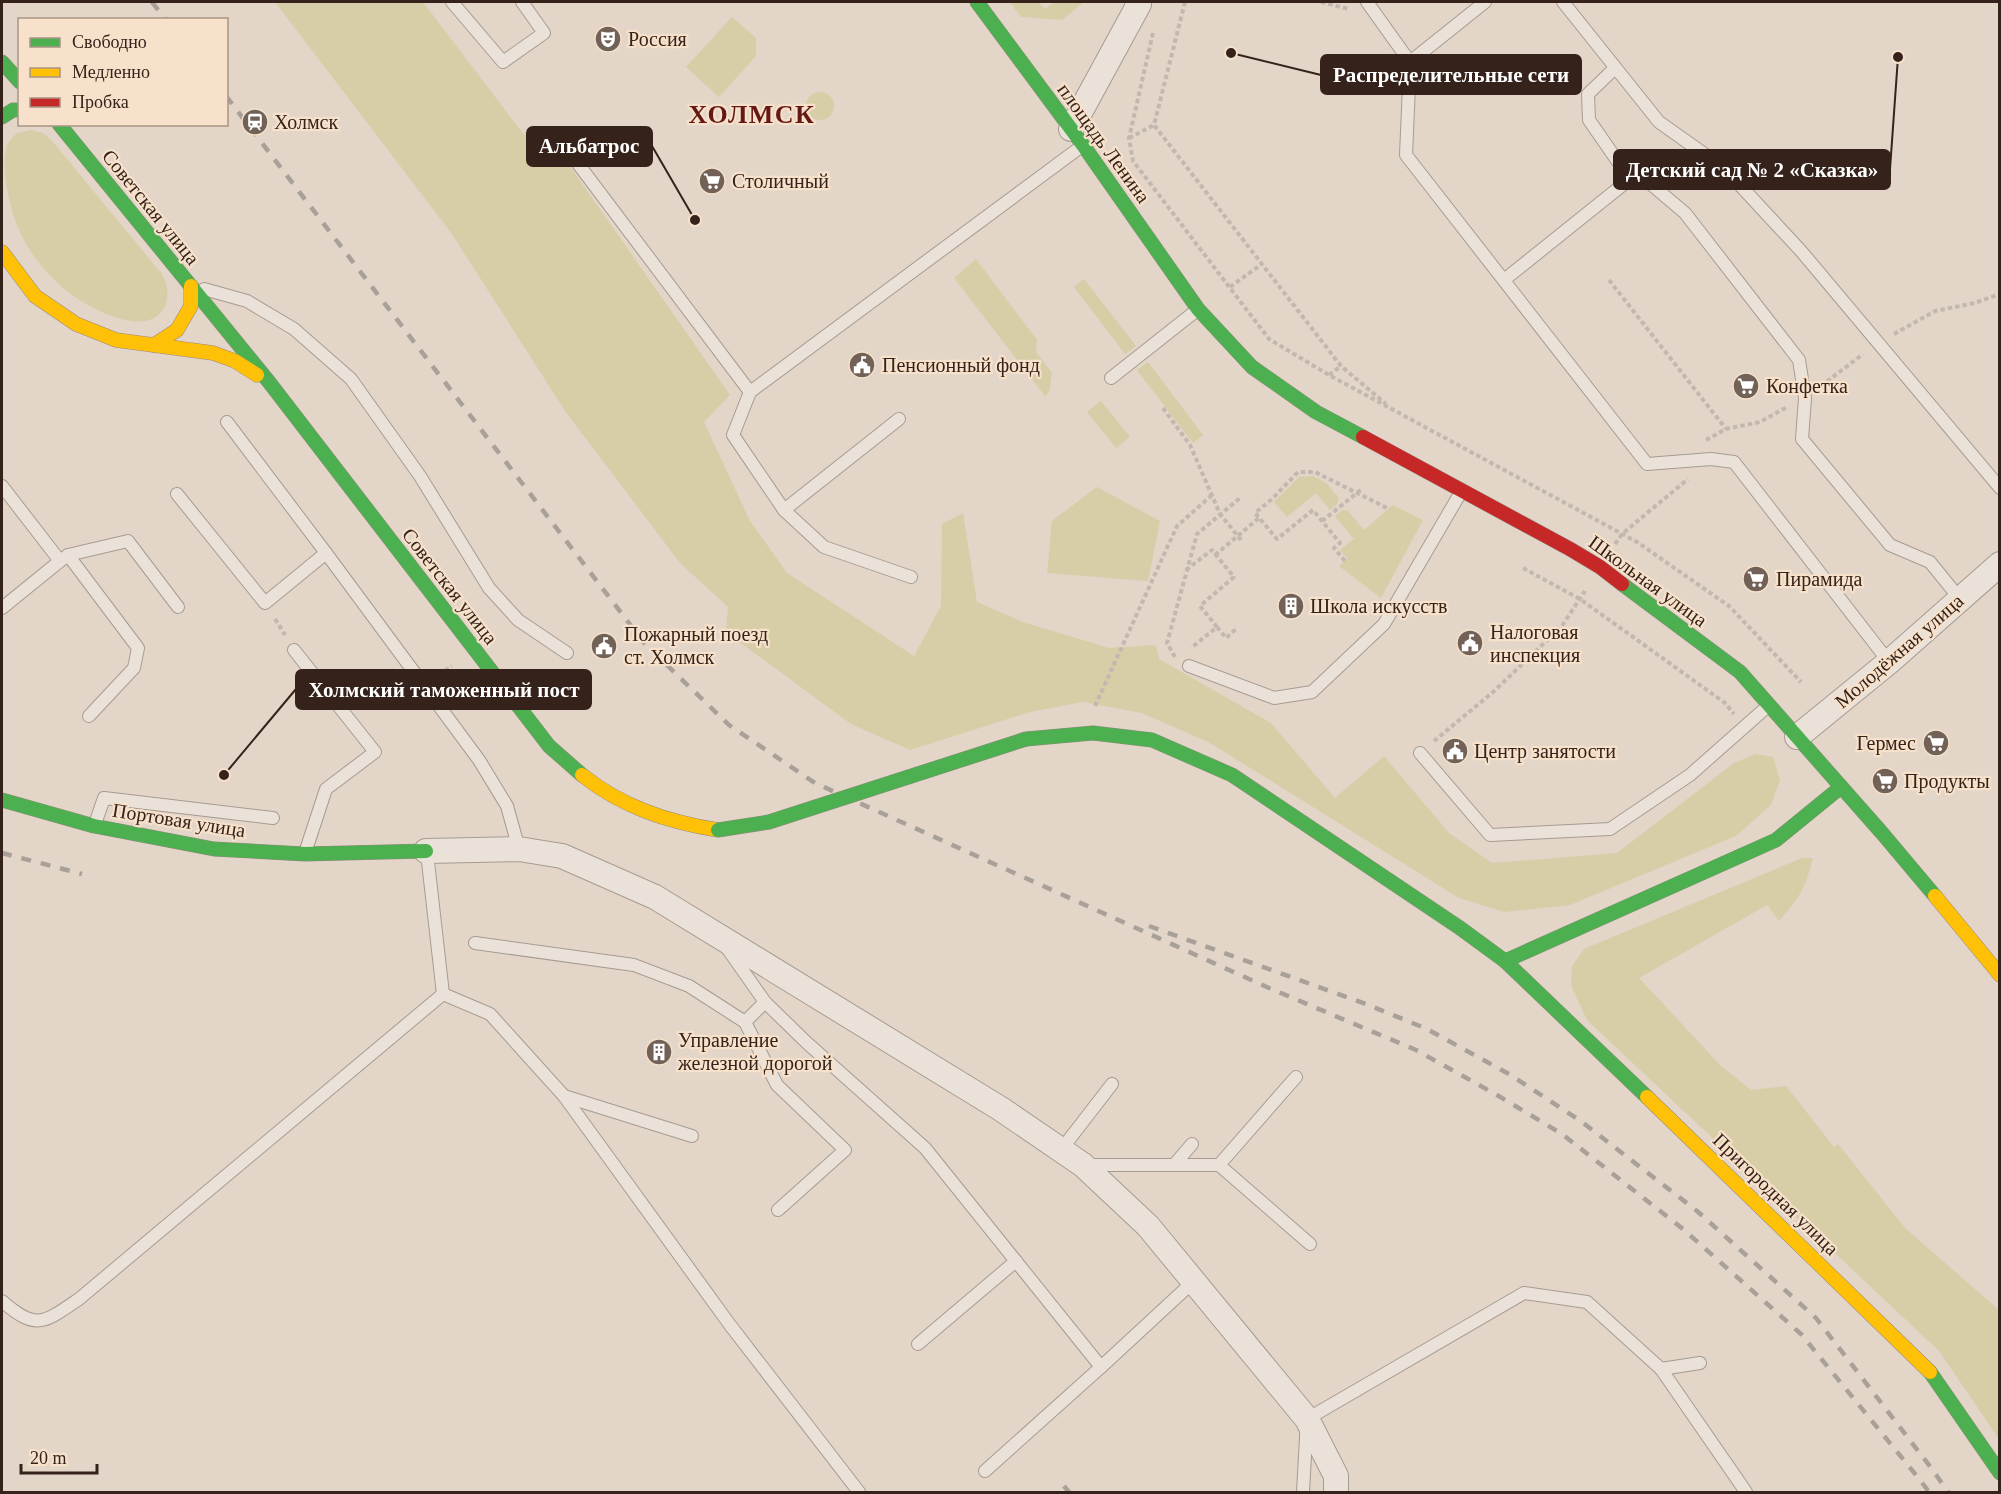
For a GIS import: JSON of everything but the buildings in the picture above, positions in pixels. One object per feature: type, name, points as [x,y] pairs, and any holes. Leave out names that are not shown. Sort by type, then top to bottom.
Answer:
[{"type":"main road","name":"площадь Ленина","points":[[977,2],[1077,137],[1198,309]]},
{"type":"main road","points":[[2,62],[18,80]]},
{"type":"main road","points":[[2,117],[13,110],[18,110]]},
{"type":"main road","name":"Советская улица","points":[[61,126],[269,382],[556,753],[576,772],[609,795],[642,812],[687,826],[718,830],[769,822],[1026,739]]},
{"type":"main road","name":"Советская улица","points":[[2,252],[35,296],[76,324],[116,340],[213,353],[235,361],[269,382]]},
{"type":"main road","name":"Советская улица","points":[[154,345],[177,330],[191,306],[191,286]]},
{"type":"main road","name":"Школьная улица","points":[[1198,309],[1252,367],[1307,405],[1600,567],[1740,672],[1882,833],[2000,975]]},
{"type":"main road","name":"Пригородная улица","points":[[1026,739],[1093,733],[1152,740],[1233,775],[1460,928],[1504,961],[1931,1373],[2000,1473]]},
{"type":"main road","points":[[1504,961],[1776,840],[1841,787]]},
{"type":"main road","name":"Портовая улица","points":[[2,800],[94,826],[214,849],[305,855],[426,851]]},
{"type":"street","points":[[1077,137],[1139,2]]},
{"type":"street","name":"Молодёжная улица","points":[[1797,737],[1889,662],[2000,564]]},
{"type":"street","points":[[426,851],[519,849],[562,856],[655,897],[1001,1109],[1083,1165],[1148,1226],[1307,1419],[1336,1476],[1336,1492]]},
{"type":"lane","points":[[452,2],[503,62],[543,33],[522,2]]},
{"type":"lane","points":[[1366,2],[1410,62],[1406,155],[1647,464],[1711,459],[1734,462],[1889,662]]},
{"type":"lane","points":[[1410,62],[1485,2]]},
{"type":"lane","points":[[1563,2],[1659,122],[1724,168],[1801,251],[2000,488]]},
{"type":"lane","points":[[1615,68],[1588,94],[1589,120],[1630,180]]},
{"type":"lane","points":[[911,577],[824,547],[784,510],[734,435],[750,392],[1077,137]]},
{"type":"lane","points":[[579,165],[750,392]]},
{"type":"lane","points":[[1504,280],[1630,180],[1646,180],[1684,213],[1799,360],[1805,398],[1802,439],[1890,544],[1930,562],[1960,599]]},
{"type":"lane","points":[[191,286],[247,301],[294,329],[351,379],[420,476],[489,588],[518,620],[567,653]]},
{"type":"lane","points":[[1111,378],[1198,309]]},
{"type":"lane","points":[[784,510],[899,419]]},
{"type":"lane","points":[[227,422],[479,760],[507,806],[519,849]]},
{"type":"lane","points":[[2,486],[138,648],[134,668],[89,716]]},
{"type":"lane","points":[[1183,663],[1274,698],[1312,692],[1384,624],[1461,491]]},
{"type":"lane","points":[[177,494],[265,603],[326,553]]},
{"type":"lane","points":[[2,608],[64,558],[128,542],[178,607]]},
{"type":"lane","points":[[294,650],[375,752],[326,789],[305,855]]},
{"type":"lane","points":[[1420,753],[1490,835],[1610,829],[1690,775],[1769,705]]},
{"type":"lane","points":[[94,826],[104,798],[273,818]]},
{"type":"lane","points":[[426,851],[443,994]]},
{"type":"lane","points":[[720,938],[765,1002],[806,1042],[925,1148],[1101,1367]]},
{"type":"lane","points":[[475,943],[634,965],[689,986],[745,1022],[777,1085],[845,1150],[778,1210]]},
{"type":"lane","points":[[443,994],[490,1014],[564,1096],[730,1325],[859,1492]]},
{"type":"lane","points":[[2,1302],[17,1315],[34,1322],[49,1319],[79,1299],[443,994]]},
{"type":"lane","points":[[745,1022],[765,1002]]},
{"type":"lane","points":[[1219,1165],[1296,1077]]},
{"type":"lane","points":[[1061,1150],[1112,1084]]},
{"type":"lane","points":[[564,1096],[692,1136]]},
{"type":"lane","points":[[1174,1165],[1192,1144]]},
{"type":"lane","points":[[1083,1165],[1219,1165],[1310,1244]]},
{"type":"lane","points":[[918,1344],[1016,1261]]},
{"type":"lane","points":[[985,1471],[1194,1281]]},
{"type":"lane","points":[[1303,1492],[1307,1419],[1524,1293],[1587,1302],[1661,1369],[1746,1492]]},
{"type":"lane","points":[[1661,1369],[1700,1363]]},
{"type":"path","points":[[1129,138],[1154,125],[1185,2]]},
{"type":"path","points":[[1155,28],[1129,138],[1133,161],[1269,339],[1329,375],[1637,542],[1728,606],[1801,682]]},
{"type":"path","points":[[1154,125],[1341,366],[1393,410]]},
{"type":"path","points":[[1230,288],[1262,264]]},
{"type":"path","points":[[1609,280],[1726,429]]},
{"type":"path","points":[[1702,443],[1726,429],[1760,422],[1805,398],[1878,343],[1935,311],[1975,303],[2000,294]]},
{"type":"path","points":[[1329,375],[1341,366]]},
{"type":"path","points":[[1163,408],[1190,445],[1220,514],[1239,538]]},
{"type":"path","points":[[1328,552],[1340,543],[1313,510],[1277,539],[1255,513],[1299,472],[1307,469],[1387,508]]},
{"type":"path","points":[[1322,522],[1362,489]]},
{"type":"path","points":[[1106,682],[1177,526],[1212,495]]},
{"type":"path","points":[[1183,663],[1167,643],[1197,534],[1239,498]]},
{"type":"path","points":[[1420,753],[1492,693],[1562,626],[1622,534],[1658,506]]},
{"type":"path","points":[[1215,555],[1239,538],[1259,518]]},
{"type":"path","points":[[1334,548],[1345,561]]},
{"type":"path","points":[[1186,570],[1212,550],[1234,577],[1200,606],[1226,638],[1236,628]]},
{"type":"path","points":[[1523,568],[1580,599],[1725,703],[1745,726]]},
{"type":"path","points":[[265,603],[294,650]]},
{"type":"path","points":[[1188,651],[1217,627]]},
{"type":"shaded area","points":[[275,2],[423,2],[521,131],[541,148],[569,165],[730,395],[704,422],[750,521],[787,573],[914,656],[941,606],[942,524],[963,513],[977,602],[1023,622],[1109,648],[1156,645],[1159,659],[1271,723],[1335,798],[1384,756],[1449,833],[1492,863],[1617,853],[1734,763],[1756,754],[1773,757],[1780,780],[1771,805],[1736,836],[1570,905],[1504,912],[1459,898],[1210,743],[1142,713],[1083,702],[1030,712],[910,750],[851,724],[726,632],[728,607],[680,563],[565,411],[452,234]]},
{"type":"shaded area","points":[[1010,2],[1038,2],[1045,9],[1054,2],[1084,2],[1062,20],[1021,17]]},
{"type":"shaded area","points":[[732,17],[756,38],[756,56],[719,97],[686,67]]},
{"type":"shaded area","points":[[820,92],[830,96],[834,106],[830,116],[820,120],[810,116],[806,106],[810,96]]},
{"type":"shaded area","points":[[32,130],[43,133],[53,142],[161,273],[167,287],[167,296],[165,306],[154,318],[132,321],[94,308],[63,288],[33,255],[14,216],[5,173],[6,150],[10,140],[20,132]]},
{"type":"shaded area","points":[[976,259],[1037,340],[1036,352],[1052,373],[1049,392],[1045,396],[954,278]]},
{"type":"shaded area","points":[[1084,279],[1136,346],[1125,354],[1074,287]]},
{"type":"shaded area","points":[[1148,362],[1203,435],[1193,443],[1137,370]]},
{"type":"shaded area","points":[[1101,401],[1130,437],[1116,448],[1087,412]]},
{"type":"shaded area","points":[[1313,476],[1326,483],[1339,498],[1337,504],[1330,510],[1316,493],[1287,517],[1274,502],[1299,477]]},
{"type":"shaded area","points":[[1097,487],[1160,521],[1148,581],[1047,573],[1052,521]]},
{"type":"shaded area","points":[[1393,505],[1423,520],[1381,598],[1339,566],[1348,559],[1340,550],[1354,539],[1335,516],[1343,510],[1348,511],[1364,530]]},
{"type":"shaded area","points":[[1802,858],[1813,858],[1807,878],[1797,899],[1779,921],[1767,905],[1639,978],[1721,1066],[1751,1090],[1786,1086],[1834,1147],[1838,1144],[1905,1228],[1999,1310],[1999,1439],[1939,1351],[1587,1020],[1571,985],[1572,966],[1584,949]]},
{"type":"railway","points":[[152,2],[164,18]]},
{"type":"railway","points":[[228,99],[645,644],[729,725],[815,783],[1269,988],[1416,1050],[1562,1134],[1683,1229],[1801,1334],[1929,1492]]},
{"type":"railway","points":[[2,853],[82,874]]},
{"type":"railway","points":[[1149,926],[1366,1004],[1427,1029],[1509,1074],[1582,1122],[1697,1211],[1816,1318],[1948,1492]]},
{"type":"railway","points":[[1064,1486],[1069,1492]]},
{"type":"traffic: fast","points":[[977,2],[1083,145],[1198,309],[1252,367],[1316,412],[1363,437]]},
{"type":"traffic: fast","points":[[2,62],[18,80]]},
{"type":"traffic: fast","points":[[2,117],[13,110],[18,110]]},
{"type":"traffic: fast","points":[[61,126],[269,382],[549,746],[582,775]]},
{"type":"traffic: fast","points":[[1622,584],[1740,672],[1935,896]]},
{"type":"traffic: fast","points":[[1026,739],[1093,733],[1152,740],[1232,775],[1460,928],[1505,961],[1647,1097]]},
{"type":"traffic: fast","points":[[718,830],[769,822],[1026,739]]},
{"type":"traffic: fast","points":[[1505,961],[1776,840],[1841,787]]},
{"type":"traffic: fast","points":[[2,800],[94,826],[214,849],[305,854],[426,851]]},
{"type":"traffic: fast","points":[[1930,1372],[2000,1473]]},
{"type":"traffic: slow","points":[[2,252],[35,296],[76,324],[116,340],[213,353],[235,361],[257,375]]},
{"type":"traffic: slow","points":[[154,345],[177,330],[191,306],[191,286]]},
{"type":"traffic: slow","points":[[582,775],[613,796],[646,812],[681,823],[718,830]]},
{"type":"traffic: slow","points":[[1935,896],[2000,975]]},
{"type":"traffic: slow","points":[[1647,1097],[1930,1372]]},
{"type":"traffic: jam","points":[[1363,437],[1570,549],[1600,567],[1622,584]]},
{"type":"place","name":"Россия","points":[[608,39]]},
{"type":"place","name":"Распределительные сети","points":[[1231,53]]},
{"type":"place","name":"Детский сад № 2 «Сказка»","points":[[1898,57]]},
{"type":"place","name":"Холмск","points":[[255,122]]},
{"type":"place","name":"Столичный","points":[[712,181]]},
{"type":"place","name":"Альбатрос","points":[[695,220]]},
{"type":"place","name":"Пенсионный фонд","points":[[862,365]]},
{"type":"place","name":"Конфетка","points":[[1746,386]]},
{"type":"place","name":"Пирамида","points":[[1756,579]]},
{"type":"place","name":"Школа искусств","points":[[1291,606]]},
{"type":"place","name":"Налоговая инспекция","points":[[1470,643]]},
{"type":"place","name":"Пожарный поезд ст. Холмск","points":[[604,646]]},
{"type":"place","name":"Гермес","points":[[1936,743]]},
{"type":"place","name":"Центр занятости","points":[[1455,751]]},
{"type":"place","name":"Холмский таможенный пост","points":[[224,775]]},
{"type":"place","name":"Продукты","points":[[1885,781]]},
{"type":"place","name":"Управление железной дорогой","points":[[659,1052]]},
{"type":"district","name":"ХОЛМСК","points":[[752,114]]}]
